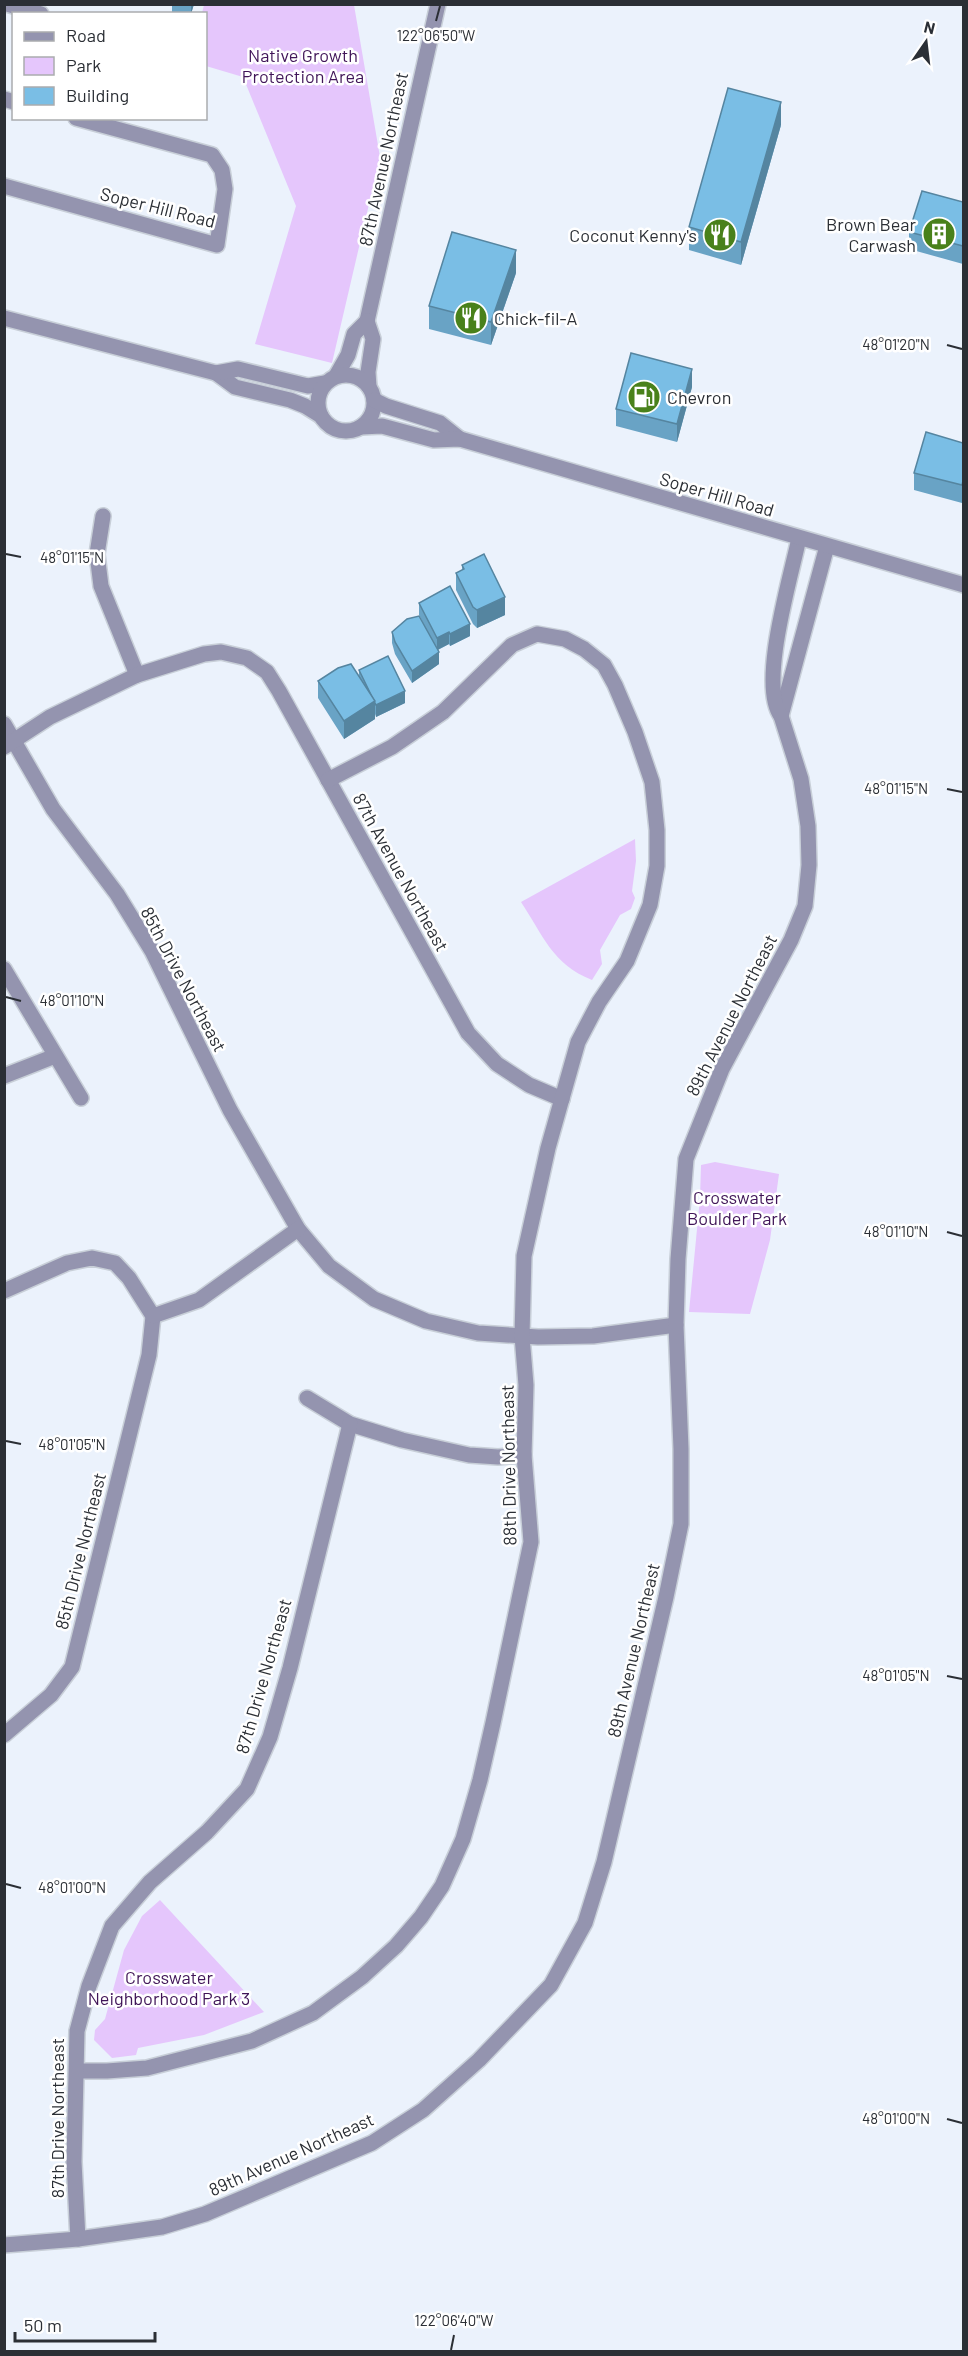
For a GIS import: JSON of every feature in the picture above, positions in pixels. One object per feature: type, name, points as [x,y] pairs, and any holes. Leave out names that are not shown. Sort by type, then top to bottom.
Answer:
[{"type":"street","points":[[7,4],[34,12]]},
{"type":"street","name":"87th Avenue Northeast","points":[[367,321],[438,4]]},
{"type":"street","name":"Soper Hill Road","points":[[5,187],[217,245],[225,189],[222,170],[212,155],[83,120]]},
{"type":"street","points":[[4,318],[216,373],[235,387],[290,400],[304,406],[321,416],[327,424],[343,431],[382,426],[434,440],[459,439]]},
{"type":"street","points":[[321,416],[318,397],[348,355],[354,334],[367,321],[373,339],[368,363],[373,413],[361,427]]},
{"type":"street","points":[[216,373],[238,369],[308,386],[355,376],[386,406],[440,423],[459,439]]},
{"type":"street","name":"Soper Hill Road","points":[[459,439],[963,585]]},
{"type":"street","points":[[9,744],[50,717],[137,675],[101,586],[97,554],[103,516]]},
{"type":"street","name":"89th Avenue Northeast","points":[[4,2245],[78,2239],[162,2227],[206,2214],[372,2143],[423,2110],[479,2060],[551,1985],[585,1923],[604,1862],[664,1608],[681,1524],[681,1449],[676,1325],[678,1259],[686,1159],[722,1069],[791,940],[805,906],[809,865],[808,826],[801,779],[781,717],[775,708],[771,678],[799,538]]},
{"type":"street","points":[[781,717],[827,546]]},
{"type":"street","name":"88th Drive Northeast","points":[[77,2070],[107,2071],[147,2068],[252,2041],[314,2013],[362,1977],[396,1946],[421,1917],[442,1886],[463,1839],[480,1780],[510,1649],[531,1542],[524,1455],[526,1384],[522,1336],[525,1256],[548,1149],[578,1042],[599,1002],[627,961],[650,905],[657,866],[657,830],[652,782],[615,685],[604,665],[584,649],[565,639],[537,634],[512,645],[443,712],[392,747],[328,780]]},
{"type":"street","name":"87th Avenue Northeast","points":[[137,675],[204,654],[221,652],[247,658],[267,672],[468,1033],[497,1064],[529,1085],[562,1099]]},
{"type":"street","name":"85th Drive Northeast","points":[[4,724],[9,744],[53,809],[117,894],[152,951],[230,1110],[298,1229],[329,1266],[374,1299],[426,1322],[478,1333],[522,1336],[593,1336],[676,1325]]},
{"type":"street","points":[[4,969],[81,1098]]},
{"type":"street","points":[[4,1076],[55,1056]]},
{"type":"street","points":[[4,1291],[67,1263],[92,1258],[115,1263],[129,1278],[153,1316],[198,1300],[298,1229]]},
{"type":"street","name":"85th Drive Northeast","points":[[4,1735],[51,1695],[72,1667],[149,1354],[153,1316]]},
{"type":"street","points":[[307,1398],[350,1425],[446,1452],[498,1457],[524,1455]]},
{"type":"street","name":"87th Drive Northeast","points":[[78,2239],[74,2162],[77,2031],[89,1986],[112,1926],[150,1882],[207,1833],[247,1789],[265,1747],[290,1668],[350,1425]]},
{"type":"green space","name":"Native Growth Protection Area","points":[[204,5],[354,5],[380,157],[332,363],[255,344],[296,206],[243,77],[207,66],[207,12],[202,12]]},
{"type":"green space","points":[[635,839],[636,861],[632,891],[635,898],[631,909],[620,915],[600,950],[602,964],[592,980],[567,966],[558,957],[521,902]]},
{"type":"green space","name":"Crosswater Boulder Park","points":[[715,1162],[779,1174],[770,1240],[750,1314],[689,1312],[701,1165]]},
{"type":"green space","name":"Crosswater Neighborhood Park 3","points":[[160,1900],[264,2012],[204,2035],[138,2048],[136,2055],[112,2058],[94,2040],[95,2030],[105,2019],[124,1950],[142,1916]]},
{"type":"building","points":[[728,88],[781,102],[741,242],[689,227]]},
{"type":"building","points":[[922,191],[963,202],[963,246],[909,232]]},
{"type":"building","points":[[452,232],[516,250],[491,322],[429,306]]},
{"type":"building","points":[[631,353],[692,369],[677,424],[616,409]]},
{"type":"building","points":[[926,432],[963,443],[962,485],[914,473]]},
{"type":"building","points":[[484,554],[505,597],[477,610],[473,607],[456,573],[464,569],[462,565]]},
{"type":"building","points":[[450,586],[470,624],[437,638],[419,603]]},
{"type":"building","points":[[419,616],[439,652],[412,671],[395,642],[392,632],[407,619]]},
{"type":"building","points":[[388,656],[405,691],[376,705],[359,670]]},
{"type":"building","points":[[351,664],[375,701],[344,721],[318,681],[338,668]]},
{"type":"place","name":"Brown Bear Carwash","points":[[939,234]]},
{"type":"place","name":"Coconut Kenny's","points":[[720,235]]},
{"type":"place","name":"Chick-fil-A","points":[[471,318]]},
{"type":"place","name":"Chevron","points":[[644,397]]}]
